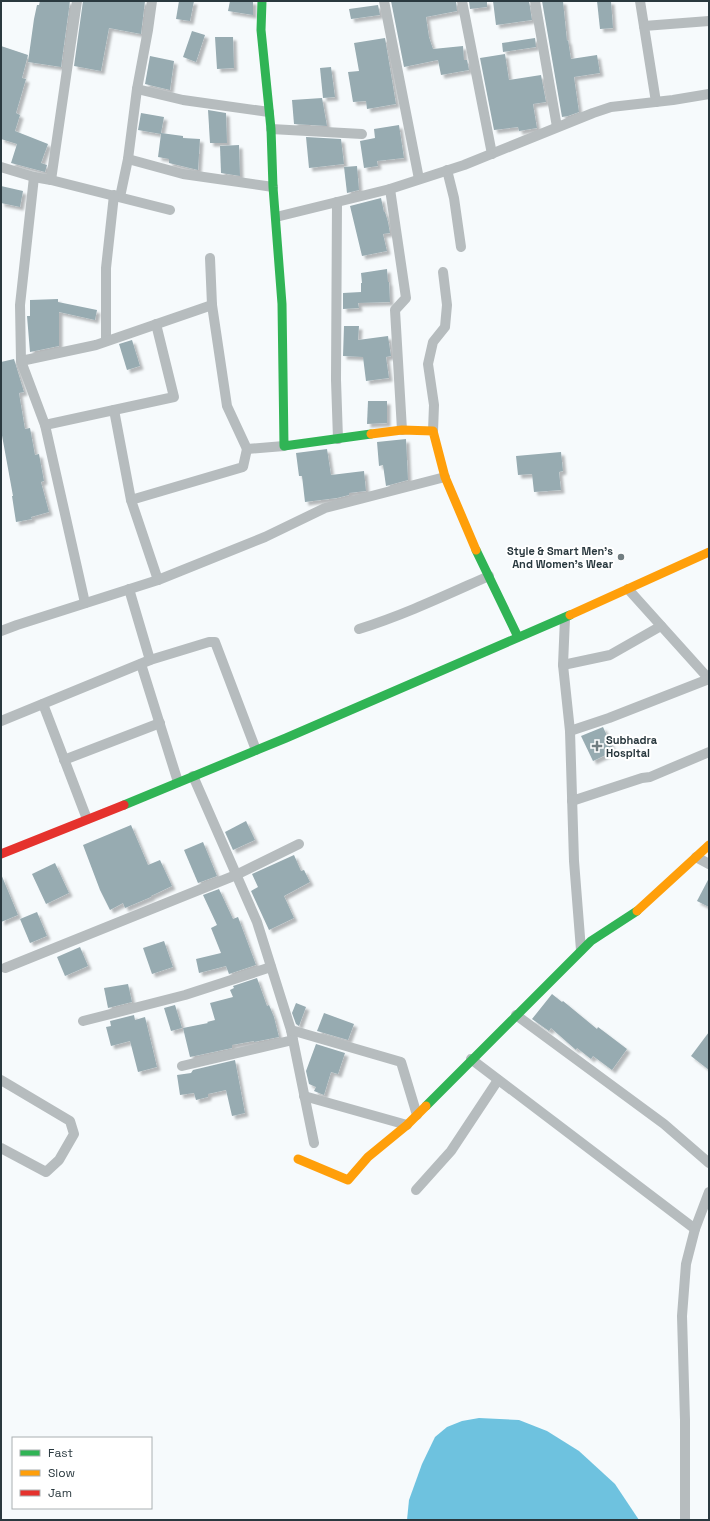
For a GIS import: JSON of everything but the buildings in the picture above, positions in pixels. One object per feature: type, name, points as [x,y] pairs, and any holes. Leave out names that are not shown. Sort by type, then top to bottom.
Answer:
[{"type":"street","points":[[51,180],[77,1]]},
{"type":"street","points":[[106,341],[106,268],[117,196],[128,159],[137,89],[152,1]]},
{"type":"street","points":[[262,1],[261,30],[271,129],[273,187],[282,304],[284,446]]},
{"type":"street","points":[[384,1],[419,179]]},
{"type":"street","points":[[462,1],[492,154]]},
{"type":"street","points":[[534,1],[557,127]]},
{"type":"street","points":[[640,1],[656,102]]},
{"type":"street","points":[[644,26],[709,21]]},
{"type":"street","points":[[137,89],[183,100],[269,112]]},
{"type":"street","points":[[276,217],[390,189],[492,154],[557,127],[611,107],[709,94]]},
{"type":"street","points":[[271,129],[362,134]]},
{"type":"street","points":[[128,159],[183,174],[273,187]]},
{"type":"street","points":[[1,167],[34,177],[170,210]]},
{"type":"street","points":[[447,170],[454,198],[461,247]]},
{"type":"street","points":[[34,177],[20,305],[21,361],[45,425],[85,603]]},
{"type":"street","points":[[390,189],[406,298],[395,310],[402,430]]},
{"type":"street","points":[[336,202],[336,380],[338,439]]},
{"type":"street","points":[[131,500],[243,467],[248,449],[227,406],[212,305],[210,258]]},
{"type":"street","points":[[443,272],[447,305],[445,327],[433,342],[428,364],[434,405],[433,431],[445,477],[470,537],[518,637]]},
{"type":"street","points":[[21,361],[96,345],[212,305]]},
{"type":"street","points":[[45,425],[174,397],[156,324]]},
{"type":"street","points":[[114,410],[131,500],[158,580]]},
{"type":"street","points":[[248,449],[284,446],[402,430],[433,431]]},
{"type":"street","points":[[1,632],[18,624],[158,580],[265,537],[324,508],[445,477]]},
{"type":"street","points":[[1,854],[326,722],[518,637],[565,618],[709,552]]},
{"type":"street","points":[[359,629],[428,603],[489,576]]},
{"type":"street","points":[[129,589],[160,723],[178,782]]},
{"type":"street","points":[[570,731],[609,718],[709,679],[628,589]]},
{"type":"street","points":[[565,618],[563,665],[570,731],[574,861],[581,950]]},
{"type":"street","points":[[563,665],[610,655],[661,626]]},
{"type":"street","points":[[1,721],[146,662],[209,642],[215,642],[256,750]]},
{"type":"street","points":[[43,704],[87,819]]},
{"type":"street","points":[[64,760],[160,723]]},
{"type":"street","points":[[572,801],[642,778],[650,777],[709,752]]},
{"type":"street","points":[[193,776],[257,922],[292,1035],[314,1143]]},
{"type":"street","points":[[5,968],[236,875],[299,844]]},
{"type":"street","points":[[298,1160],[348,1180],[368,1157],[407,1125],[581,950],[591,941],[641,908],[709,844]]},
{"type":"street","points":[[696,857],[709,864]]},
{"type":"street","points":[[83,1021],[185,995],[271,967]]},
{"type":"street","points":[[516,1015],[664,1124],[709,1163]]},
{"type":"street","points":[[182,1066],[292,1035],[401,1062],[417,1115]]},
{"type":"street","points":[[471,1059],[695,1229]]},
{"type":"street","points":[[1,1080],[70,1121],[74,1134],[59,1160],[46,1172],[1,1148]]},
{"type":"street","points":[[416,1190],[451,1151],[498,1080]]},
{"type":"street","points":[[304,1096],[407,1125]]},
{"type":"street","points":[[685,1520],[685,1420],[682,1316],[686,1264],[695,1229],[709,1192]]},
{"type":"water","points":[[479,1418],[519,1420],[547,1431],[579,1451],[615,1484],[639,1520],[407,1520],[409,1500],[422,1464],[435,1437],[447,1427],[462,1421]]},
{"type":"traffic: fast","points":[[262,1],[261,30],[271,129],[273,187],[282,304],[284,446],[371,434]]},
{"type":"traffic: fast","points":[[476,550],[518,637]]},
{"type":"traffic: fast","points":[[124,805],[286,738],[570,615]]},
{"type":"traffic: fast","points":[[426,1106],[591,941],[637,911]]},
{"type":"traffic: slow","points":[[371,434],[402,430],[433,431],[445,477],[476,550]]},
{"type":"traffic: slow","points":[[570,615],[709,552]]},
{"type":"traffic: slow","points":[[637,911],[709,845]]},
{"type":"traffic: slow","points":[[298,1159],[348,1180],[368,1157],[407,1125],[426,1106]]},
{"type":"traffic: jam","points":[[1,854],[124,805]]},
{"type":"place","name":"Style & Smart Men’s And Women’s Wear","points":[[621,557]]},
{"type":"place","name":"Subhadra Hospital","points":[[597,746]]}]
